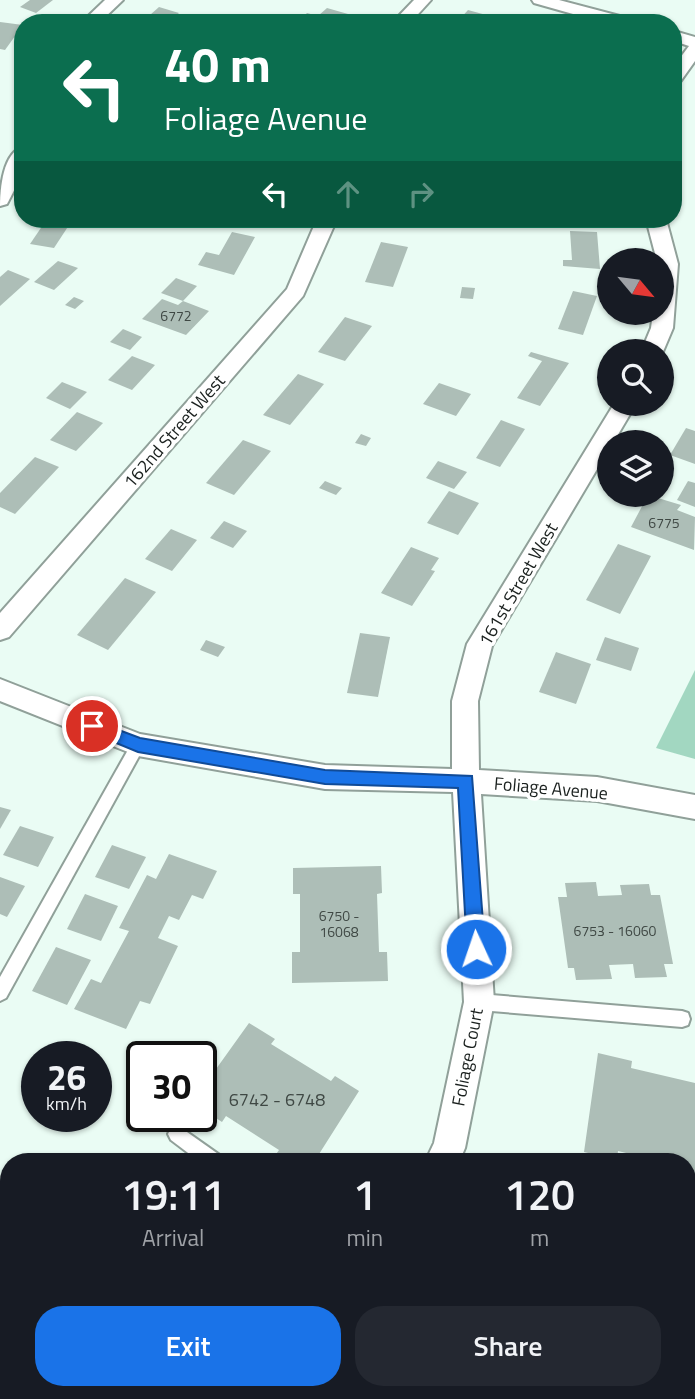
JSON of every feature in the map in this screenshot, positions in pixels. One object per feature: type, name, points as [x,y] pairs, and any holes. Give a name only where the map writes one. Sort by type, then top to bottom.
[{"type":"street","points":[[99,14],[115,0]]},
{"type":"street","points":[[409,14],[423,0]]},
{"type":"street","points":[[540,0],[592,14]]},
{"type":"street","points":[[682,67],[695,48]]},
{"type":"street","points":[[0,200],[14,171]]},
{"type":"street","name":"162nd Street West","points":[[0,630],[296,291],[323,228]]},
{"type":"street","points":[[657,339],[662,328],[667,264],[658,228]]},
{"type":"street","name":"161st Street West","points":[[466,781],[465,701],[480,644],[618,416]]},
{"type":"street","name":"Foliage Avenue","points":[[0,690],[138,745],[325,777],[466,781],[597,789],[695,807]]},
{"type":"street","name":"Foliage Court","points":[[447,1153],[479,1002],[466,781]]},
{"type":"lane","points":[[0,993],[138,745]]},
{"type":"lane","points":[[479,1002],[682,1019]]},
{"type":"lane","points":[[177,1134],[203,1153]]},
{"type":"green space","points":[[695,670],[695,759],[656,748]]},
{"type":"building","points":[[30,0],[53,0],[36,13],[20,7]]},
{"type":"building","points":[[159,7],[179,13],[178,14],[151,14]]},
{"type":"building","points":[[327,8],[348,14],[320,14]]},
{"type":"building","points":[[468,10],[483,14],[464,14]]},
{"type":"building","points":[[0,22],[14,24],[14,38],[5,50],[0,49]]},
{"type":"building","points":[[41,228],[67,228],[54,248],[30,244]]},
{"type":"building","points":[[570,231],[597,232],[597,269],[563,266],[563,260],[572,260]]},
{"type":"building","points":[[232,232],[255,237],[234,275],[198,265],[206,252],[219,255]]},
{"type":"building","points":[[381,242],[408,247],[393,287],[365,282]]},
{"type":"building","points":[[58,261],[78,268],[54,290],[34,282]]},
{"type":"building","points":[[8,270],[30,279],[0,306],[0,277]]},
{"type":"building","points":[[176,278],[197,286],[183,301],[161,293]]},
{"type":"building","points":[[462,287],[475,288],[473,299],[460,298]]},
{"type":"building","points":[[573,291],[597,296],[583,335],[558,329]]},
{"type":"building","points":[[74,297],[84,301],[75,309],[65,305]]},
{"type":"building","points":[[162,299],[178,305],[183,301],[209,311],[186,335],[142,319]]},
{"type":"building","points":[[345,317],[372,326],[345,361],[318,352]]},
{"type":"building","points":[[123,329],[142,337],[130,350],[110,342]]},
{"type":"building","points":[[531,352],[569,363],[540,406],[517,398],[542,361],[528,356]]},
{"type":"building","points":[[132,356],[155,365],[132,390],[108,380]]},
{"type":"building","points":[[298,374],[324,384],[290,425],[263,415]]},
{"type":"building","points":[[62,382],[87,392],[70,409],[46,398]]},
{"type":"building","points":[[439,383],[471,394],[456,416],[423,404]]},
{"type":"building","points":[[77,412],[103,423],[76,451],[50,440]]},
{"type":"building","points":[[501,420],[525,429],[500,467],[476,458]]},
{"type":"building","points":[[686,428],[695,431],[695,464],[674,456],[674,448]]},
{"type":"building","points":[[361,434],[371,438],[366,446],[355,443]]},
{"type":"building","points":[[243,440],[271,451],[234,495],[206,483]]},
{"type":"building","points":[[35,457],[59,467],[15,514],[0,507],[0,493]]},
{"type":"building","points":[[438,461],[467,472],[454,489],[426,478]]},
{"type":"building","points":[[325,481],[342,488],[336,495],[319,488]]},
{"type":"building","points":[[688,481],[695,483],[695,507],[677,500]]},
{"type":"building","points":[[449,491],[479,503],[458,535],[427,523]]},
{"type":"building","points":[[674,503],[681,505],[677,510],[695,517],[694,550],[631,527],[642,507],[674,507]]},
{"type":"building","points":[[224,521],[247,531],[233,548],[210,538]]},
{"type":"building","points":[[171,529],[197,540],[172,571],[145,559]]},
{"type":"building","points":[[618,544],[651,556],[620,614],[586,600]]},
{"type":"building","points":[[411,547],[439,558],[431,570],[435,571],[412,606],[381,593]]},
{"type":"building","points":[[125,578],[156,592],[108,650],[77,635]]},
{"type":"building","points":[[360,633],[390,637],[378,697],[347,693]]},
{"type":"building","points":[[605,637],[639,648],[631,671],[596,660]]},
{"type":"building","points":[[206,640],[225,647],[218,657],[200,650]]},
{"type":"building","points":[[556,652],[591,664],[576,704],[539,692]]},
{"type":"building","points":[[0,807],[11,810],[0,829]]},
{"type":"building","points":[[20,826],[54,837],[38,867],[3,855]]},
{"type":"building","points":[[112,845],[146,857],[129,889],[95,877]]},
{"type":"building","points":[[169,854],[217,871],[203,899],[192,895],[179,920],[169,916],[158,938],[178,946],[150,1004],[140,1001],[126,1029],[74,1009],[91,979],[101,983],[129,931],[119,928],[147,875],[156,879]]},
{"type":"building","points":[[381,866],[382,893],[377,894],[379,952],[387,952],[388,981],[292,983],[292,952],[300,952],[300,894],[293,894],[293,868]]},
{"type":"building","points":[[0,877],[25,886],[7,917],[0,914]]},
{"type":"building","points":[[596,882],[598,896],[622,895],[620,885],[649,884],[651,895],[660,895],[673,964],[664,964],[667,977],[635,978],[633,964],[609,965],[612,979],[576,980],[574,968],[568,968],[558,897],[567,897],[565,883]]},
{"type":"building","points":[[85,894],[118,906],[101,941],[67,929]]},
{"type":"building","points":[[56,947],[91,960],[67,1005],[32,991]]},
{"type":"building","points":[[249,1023],[275,1039],[271,1044],[331,1081],[335,1076],[359,1091],[320,1153],[277,1153],[279,1150],[226,1116],[222,1122],[217,1119],[217,1068]]},
{"type":"building","points":[[598,1053],[632,1061],[631,1068],[695,1083],[695,1153],[584,1152]]},
{"type":"route","points":[[92,726],[138,745],[325,777],[466,781],[476,949]]}]
